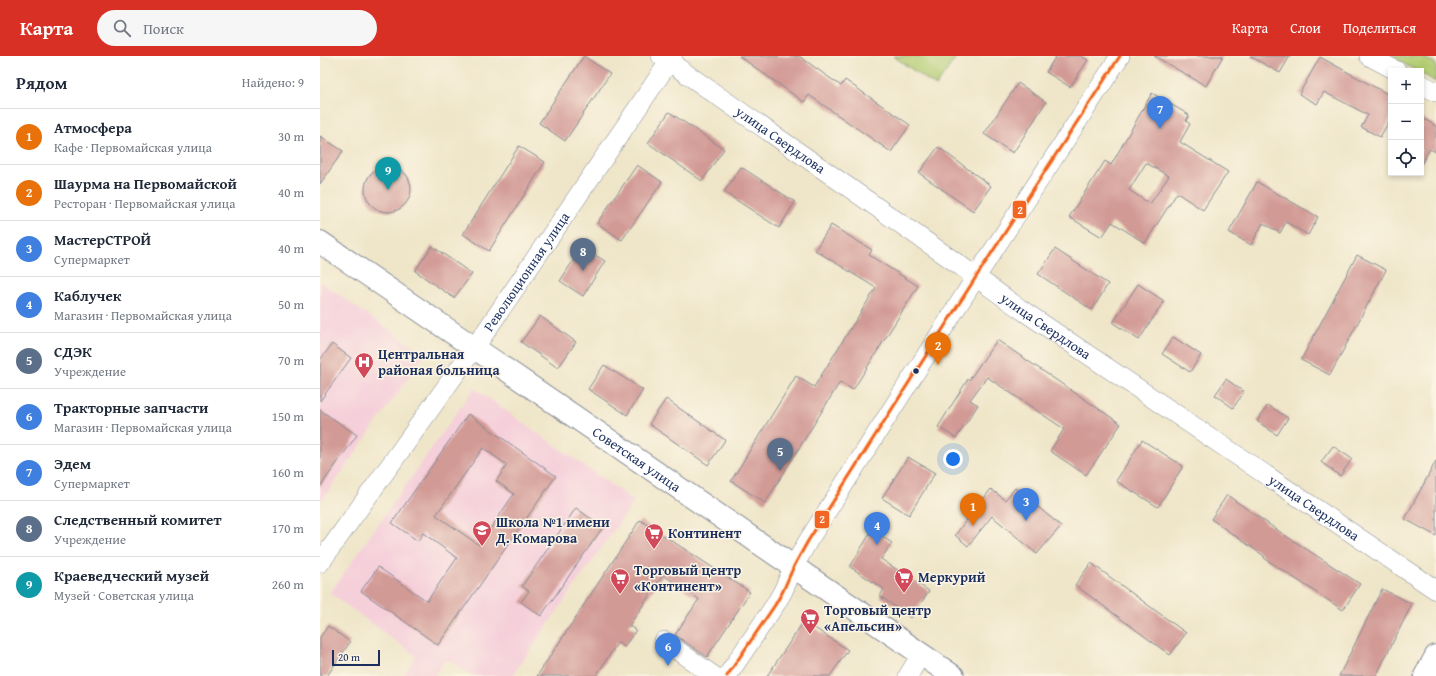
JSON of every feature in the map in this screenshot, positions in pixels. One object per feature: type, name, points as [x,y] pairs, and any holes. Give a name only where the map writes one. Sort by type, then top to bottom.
[{"type":"street","points":[[727,676],[775,605],[808,541],[976,277],[1120,56]]},
{"type":"street","points":[[1370,56],[1392,68]]},
{"type":"street","name":"улица Свердлова","points":[[668,58],[1019,308],[1436,590]]},
{"type":"street","name":"Революционная улица","points":[[320,563],[474,349],[668,58]]},
{"type":"street","points":[[1424,86],[1436,92]]},
{"type":"street","name":"Советская улица","points":[[320,242],[953,676]]},
{"type":"street","points":[[664,641],[714,676]]},
{"type":"street","points":[[908,676],[922,654]]},
{"type":"street","points":[[1425,676],[1436,656]]},
{"type":"shaded area","name":"Центральная районая больница","points":[[320,282],[425,354],[320,503]]},
{"type":"shaded area","name":"Школа №1 имени Д. Комарова","points":[[474,388],[634,501],[512,676],[474,676],[446,659],[434,676],[403,676],[416,656],[330,593]]},
{"type":"green space","points":[[893,56],[957,56],[936,86]]},
{"type":"green space","points":[[1390,56],[1421,56],[1436,64],[1436,82],[1424,75],[1424,68],[1412,68]]},
{"type":"building","points":[[584,56],[610,74],[565,141],[539,123]]},
{"type":"building","points":[[739,56],[799,56],[841,86],[845,80],[910,125],[891,152],[809,95],[804,102]]},
{"type":"building","points":[[1056,56],[1081,56],[1088,60],[1070,87],[1046,72]]},
{"type":"building","points":[[1154,56],[1223,56],[1206,86]]},
{"type":"building","points":[[1250,56],[1290,56],[1280,73]]},
{"type":"building","points":[[1320,57],[1388,94],[1388,123],[1380,137],[1361,127],[1368,115],[1324,92],[1317,104],[1299,94]]},
{"type":"building","points":[[1018,83],[1046,102],[1013,153],[984,134]]},
{"type":"building","points":[[1152,93],[1189,115],[1186,121],[1190,124],[1180,142],[1228,172],[1203,210],[1177,193],[1145,243],[1112,222],[1102,237],[1069,217],[1105,161],[1111,165]],"holes":[[[1146,163],[1169,176],[1150,204],[1129,190]]]},
{"type":"building","points":[[669,112],[724,149],[702,181],[648,143]]},
{"type":"building","points":[[1424,119],[1436,126],[1436,152],[1430,149],[1424,159]]},
{"type":"building","points":[[320,136],[343,151],[320,184]]},
{"type":"building","points":[[519,146],[545,162],[489,251],[463,234]]},
{"type":"building","points":[[938,147],[991,186],[973,211],[919,173]]},
{"type":"building","points":[[637,165],[662,182],[622,240],[597,223]]},
{"type":"building","points":[[393,166],[405,172],[410,180],[410,198],[405,206],[397,211],[383,212],[371,206],[366,198],[365,184],[371,172],[379,167]]},
{"type":"building","points":[[741,167],[795,202],[779,228],[724,192]]},
{"type":"building","points":[[1257,182],[1318,217],[1308,235],[1286,222],[1280,233],[1263,223],[1251,245],[1229,232]]},
{"type":"building","points":[[831,225],[872,250],[869,255],[918,286],[853,390],[840,382],[765,503],[731,481],[796,376],[814,387],[876,288],[815,250]]},
{"type":"building","points":[[432,246],[472,274],[454,298],[415,271]]},
{"type":"building","points":[[582,247],[605,261],[583,296],[560,281]]},
{"type":"building","points":[[1055,249],[1108,284],[1092,310],[1038,274]]},
{"type":"building","points":[[1357,255],[1386,270],[1330,375],[1301,360]]},
{"type":"building","points":[[1138,284],[1164,301],[1139,340],[1113,323]]},
{"type":"building","points":[[540,316],[576,342],[558,368],[521,342]]},
{"type":"building","points":[[1173,337],[1201,355],[1190,372],[1162,354]]},
{"type":"building","points":[[997,340],[1121,424],[1086,475],[1050,451],[1064,429],[987,377],[970,400],[978,405],[956,438],[938,427],[968,379],[969,380]]},
{"type":"building","points":[[332,344],[351,358],[320,401],[320,360]]},
{"type":"building","points":[[604,365],[643,390],[627,415],[588,389]]},
{"type":"building","points":[[1226,379],[1244,392],[1233,408],[1215,395]]},
{"type":"building","points":[[666,399],[725,440],[708,465],[649,424]]},
{"type":"building","points":[[1268,405],[1288,418],[1277,435],[1257,421]]},
{"type":"building","points":[[320,410],[357,435],[320,487]]},
{"type":"building","points":[[468,414],[556,476],[438,645],[361,591],[378,567],[427,601],[457,558],[423,533],[418,541],[392,523]],"holes":[[[483,448],[507,465],[496,481],[514,494],[479,545],[436,515]]]},
{"type":"building","points":[[1142,440],[1183,466],[1158,507],[1116,481]]},
{"type":"building","points":[[1333,446],[1352,459],[1340,476],[1321,462]]},
{"type":"building","points":[[908,457],[935,473],[909,515],[882,498]]},
{"type":"building","points":[[1436,461],[1436,536],[1405,519]]},
{"type":"building","points":[[1015,488],[1061,526],[1037,554],[992,516],[968,546],[955,535],[991,489],[1005,500]]},
{"type":"building","points":[[1227,495],[1280,532],[1360,584],[1343,610],[1264,558],[1264,556],[1211,519]]},
{"type":"building","points":[[576,508],[603,527],[541,616],[521,602],[529,591],[522,586]]},
{"type":"building","name":"Торговый центр «Континент»","points":[[640,520],[750,592],[707,657],[675,635],[699,599],[663,575],[629,626],[636,630],[624,647],[618,642],[596,676],[537,676]]},
{"type":"building","points":[[872,530],[892,543],[881,559],[929,591],[911,618],[880,596],[884,589],[850,567]]},
{"type":"building","points":[[1091,563],[1186,633],[1170,655],[1075,585]]},
{"type":"building","points":[[1382,589],[1412,604],[1376,676],[1339,676]]},
{"type":"building","name":"Торговый центр «Апельсин»","points":[[804,621],[848,650],[830,676],[767,676]]},
{"type":"building","points":[[328,626],[350,642],[327,676],[320,676],[320,637]]},
{"type":"transit line","name":"2","points":[[727,676],[775,605],[808,541],[976,277],[1120,56]]},
{"type":"place","name":"Эдем","points":[[1160,129]]},
{"type":"place","name":"Краеведческий музей","points":[[388,190]]},
{"type":"place","name":"Следственный комитет","points":[[583,271]]},
{"type":"place","name":"Шаурма на Первомайской","points":[[938,365]]},
{"type":"place","name":"Центральная районая больница","points":[[364,379]]},
{"type":"place","name":"СДЭК","points":[[780,471]]},
{"type":"place","name":"МастерСТРОЙ","points":[[1026,521]]},
{"type":"place","name":"Атмосфера","points":[[973,526]]},
{"type":"place","name":"Каблучек","points":[[877,545]]},
{"type":"place","name":"Школа №1 имени Д. Комарова","points":[[482,547]]},
{"type":"place","name":"Континент","points":[[654,550]]},
{"type":"place","name":"Меркурий","points":[[904,594]]},
{"type":"place","name":"Торговый центр «Континент»","points":[[620,595]]},
{"type":"place","name":"Торговый центр «Апельсин»","points":[[810,635]]},
{"type":"place","name":"Тракторные запчасти","points":[[668,666]]}]
